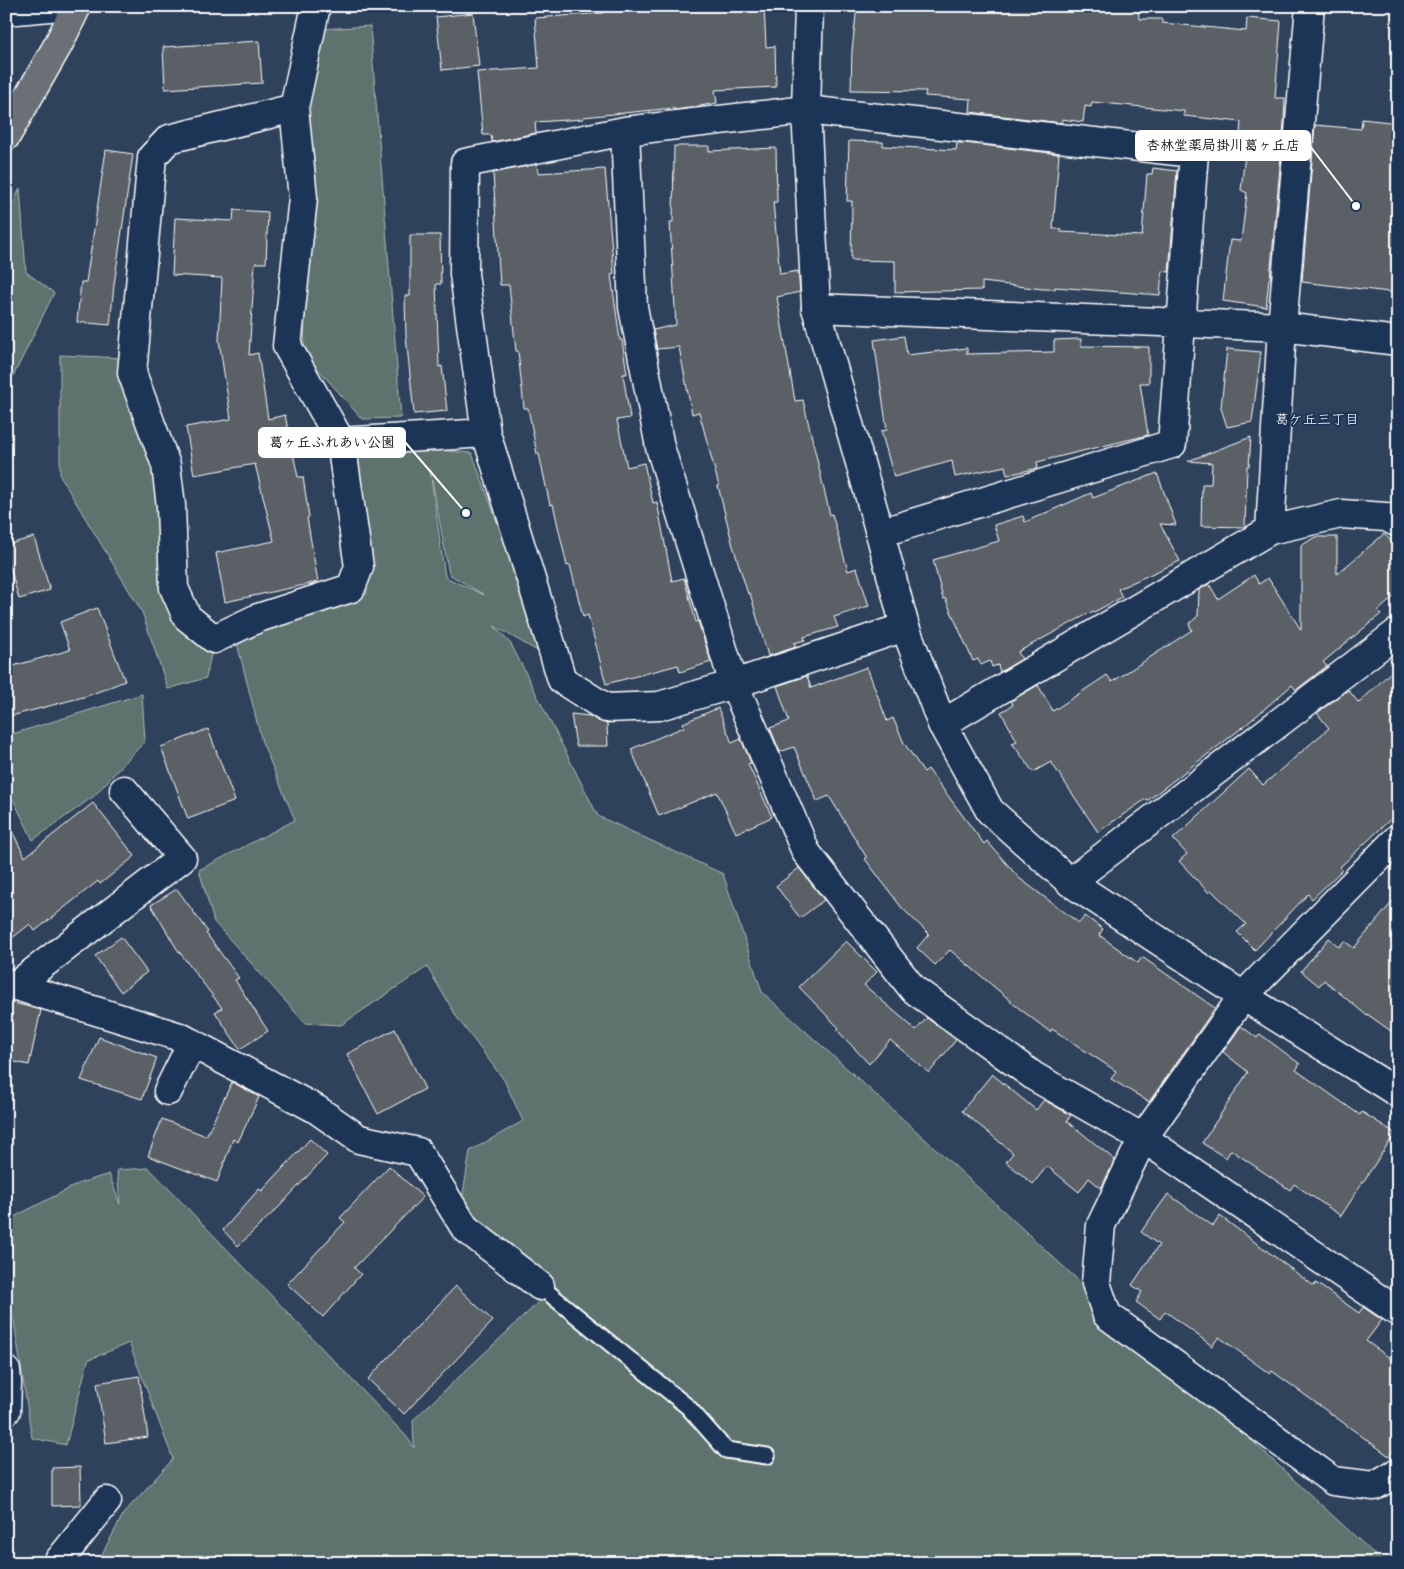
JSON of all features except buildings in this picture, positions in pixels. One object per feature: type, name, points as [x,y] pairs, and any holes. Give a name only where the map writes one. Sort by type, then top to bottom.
[{"type":"highway","points":[[6,136],[58,45],[77,6]]},
{"type":"street","points":[[6,10],[60,6]]},
{"type":"street","points":[[294,108],[169,139],[152,157],[132,373],[166,465],[171,506],[174,588],[187,618],[214,639],[258,618],[351,588],[359,567],[341,442],[287,346],[303,198],[294,108],[316,6]]},
{"type":"street","points":[[809,6],[806,110],[816,308],[905,627],[942,724],[990,811],[1070,882],[1243,996],[1398,1093]]},
{"type":"street","points":[[1270,530],[1282,327],[1310,6]]},
{"type":"street","points":[[880,533],[1172,444],[1194,153],[806,110],[625,131],[465,163],[464,274],[486,433],[562,680],[606,708],[659,706],[734,684],[905,627]]},
{"type":"street","points":[[625,131],[633,307],[660,447],[734,684],[806,852],[913,989],[1035,1077],[1143,1138],[1398,1312]]},
{"type":"street","points":[[816,308],[1282,327],[1398,341]]},
{"type":"street","points":[[341,442],[486,433]]},
{"type":"street","points":[[942,724],[1270,530],[1341,514],[1386,516],[1398,523]]},
{"type":"street","points":[[1070,882],[1398,632]]},
{"type":"street","points":[[11,985],[182,858],[124,790]]},
{"type":"street","points":[[1398,838],[1243,996],[1143,1138],[1101,1225],[1096,1282],[1107,1315],[1333,1481],[1374,1486],[1398,1472]]},
{"type":"street","points":[[11,985],[180,1036],[316,1109],[359,1139],[418,1152],[465,1228],[540,1286]]},
{"type":"street","points":[[168,1092],[192,1043]]},
{"type":"street","points":[[6,1371],[6,1411]]},
{"type":"street","points":[[57,1563],[107,1501]]},
{"type":"lane","points":[[540,1286],[688,1407],[726,1450],[767,1456]]},
{"type":"green space","points":[[370,26],[401,418],[362,419],[304,353],[306,116],[321,29]]},
{"type":"green space","points":[[20,188],[26,272],[54,293],[6,391],[6,220]]},
{"type":"green space","points":[[60,355],[123,358],[166,465],[174,583],[214,639],[206,678],[168,689],[142,612],[60,476]]},
{"type":"green space","points":[[427,449],[472,453],[546,656],[494,626],[511,644],[598,816],[723,874],[762,992],[945,1157],[1384,1563],[94,1563],[101,1556],[124,1513],[173,1459],[129,1343],[88,1360],[66,1445],[32,1438],[11,1302],[6,1284],[6,1221],[80,1183],[109,1174],[120,1204],[117,1170],[149,1168],[407,1437],[414,1448],[413,1420],[541,1300],[573,1318],[459,1218],[470,1151],[523,1121],[504,1080],[458,1019],[427,967],[341,1025],[305,1023],[214,922],[199,870],[295,820],[262,742],[236,639],[367,594],[358,450]],"holes":[[[430,469],[449,574],[484,595],[445,577]]]},
{"type":"green space","points":[[142,694],[145,741],[94,796],[33,840],[6,785],[6,736]]},
{"type":"place","name":"杏林堂薬局掛川葛ヶ丘店","points":[[1356,206]]},
{"type":"place","name":"葛ヶ丘ふれあい公園","points":[[466,513]]},
{"type":"district","name":"葛ケ丘三丁目","points":[[1317,419]]}]
